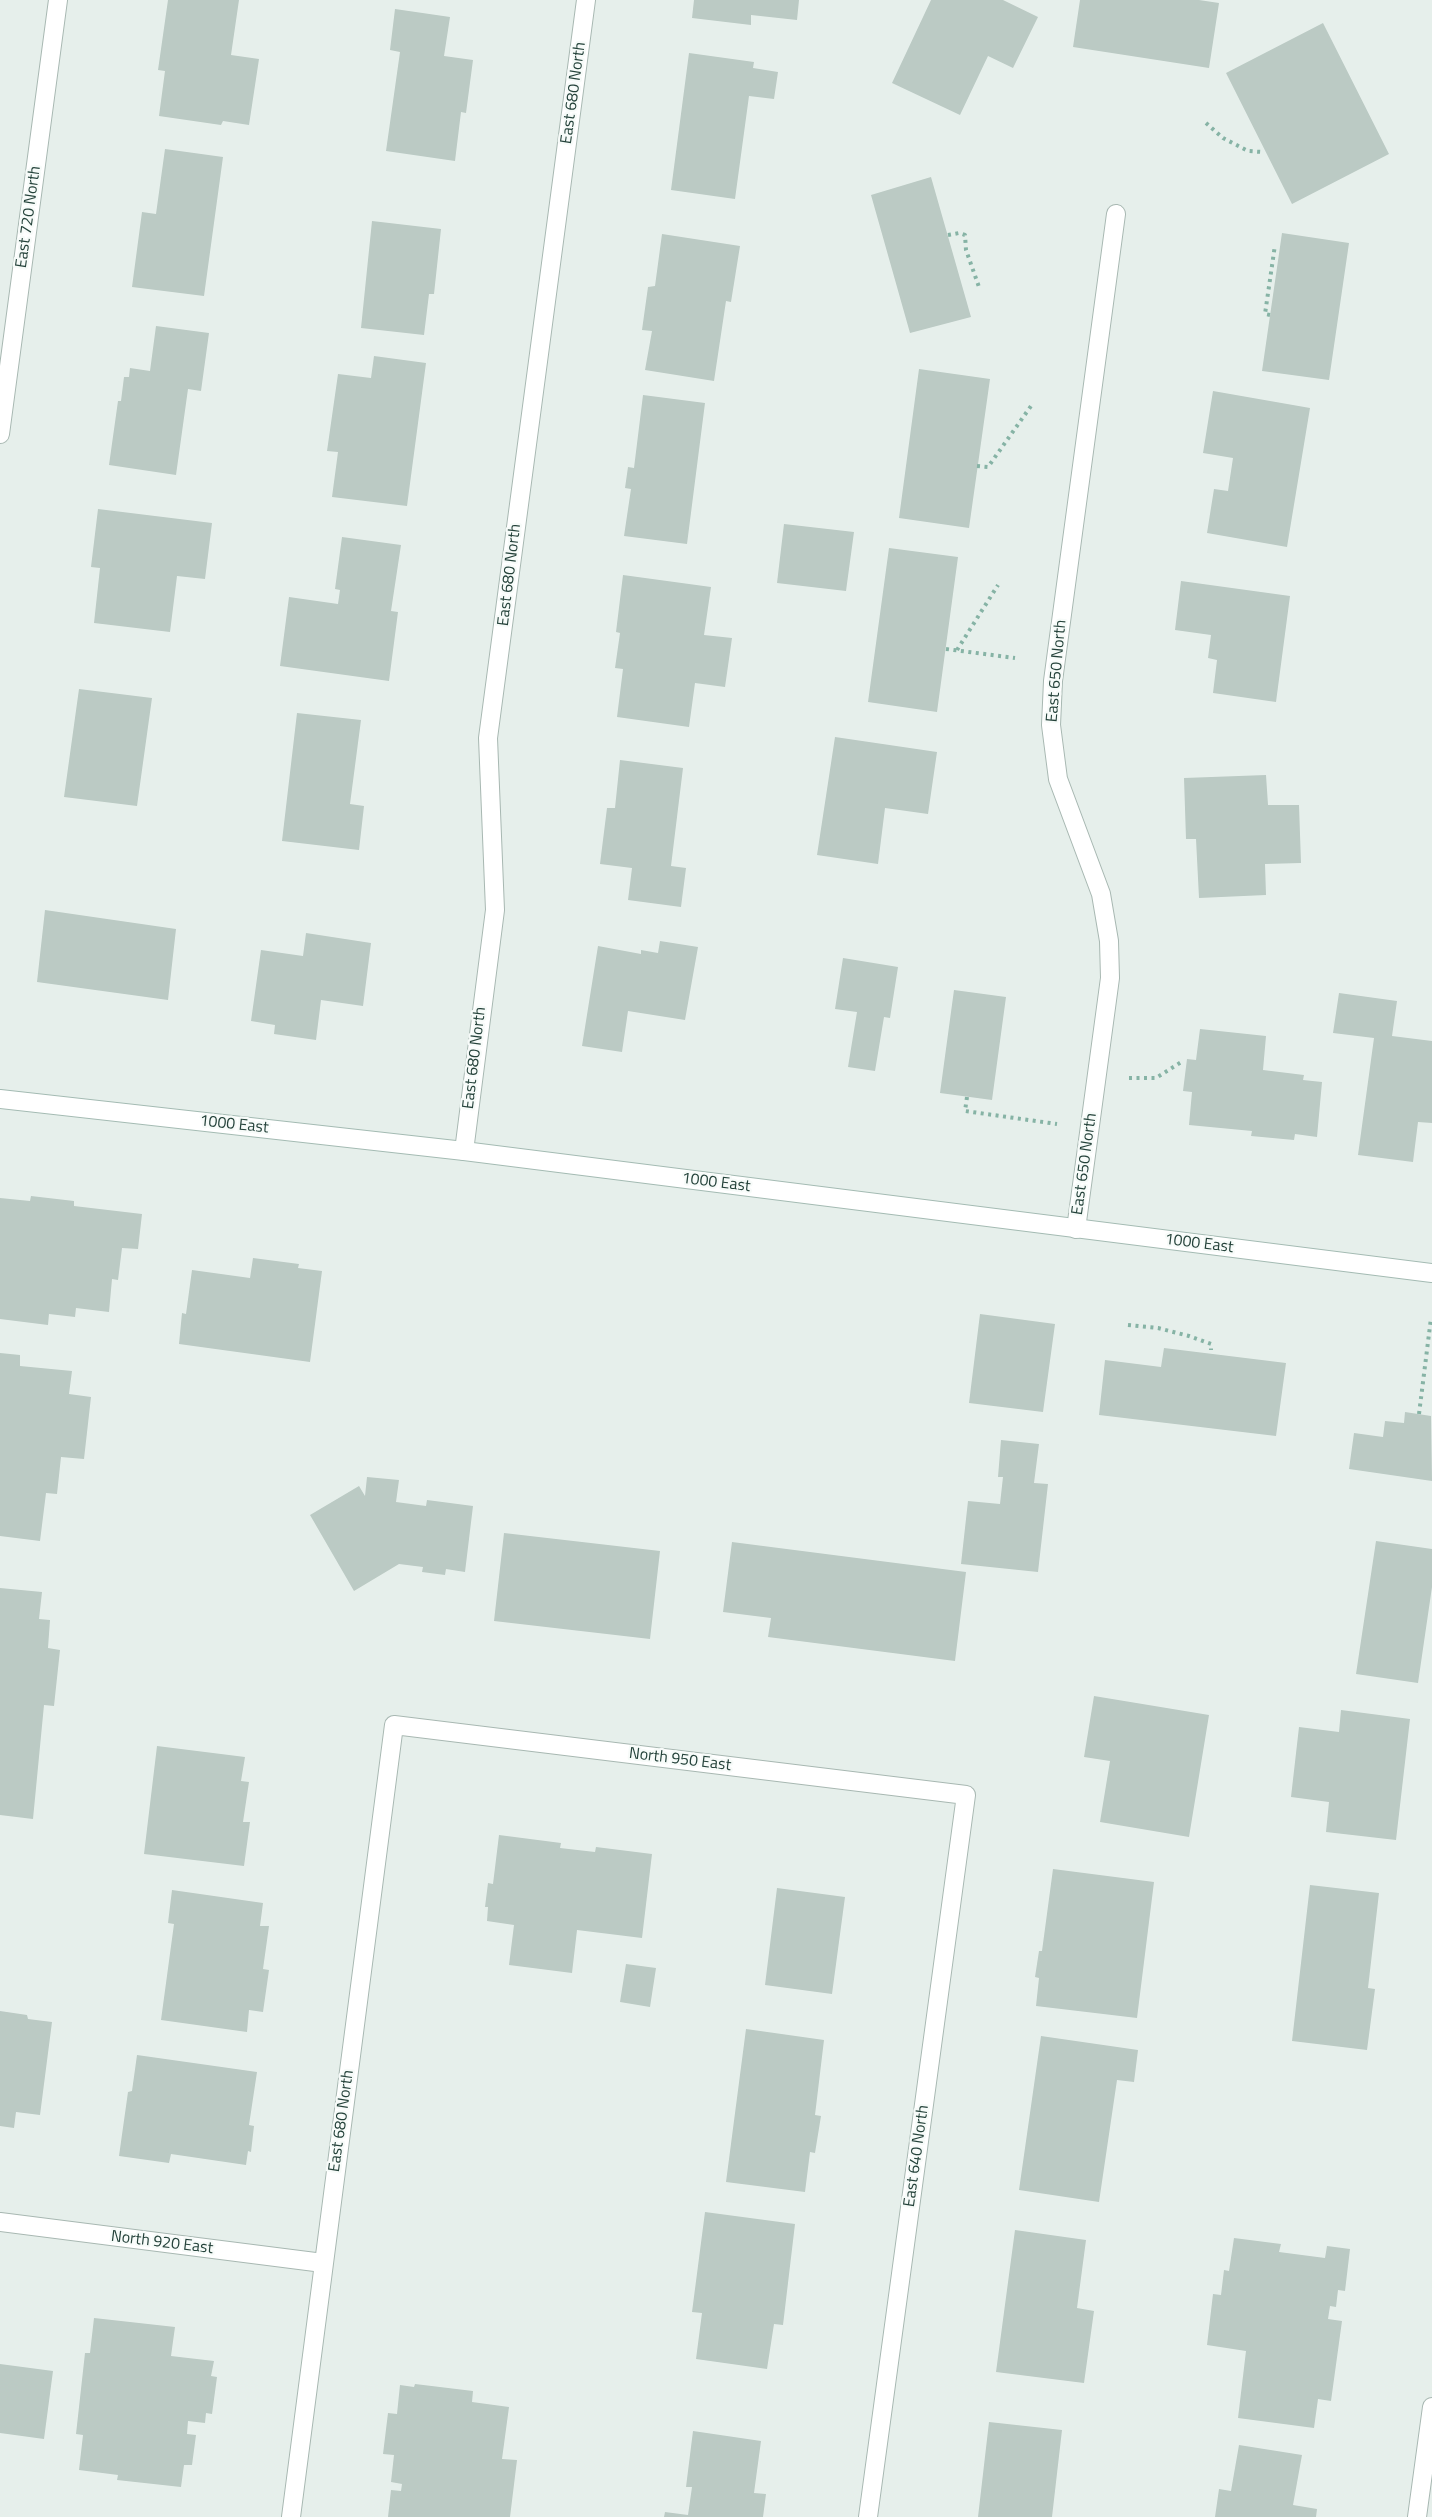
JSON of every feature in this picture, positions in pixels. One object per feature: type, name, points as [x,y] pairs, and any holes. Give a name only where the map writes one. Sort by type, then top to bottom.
[{"type":"street","name":"East 720 North","points":[[0,434],[58,0]]},
{"type":"street","name":"East 680 North","points":[[464,1151],[495,909],[488,738],[586,0]]},
{"type":"street","name":"East 650 North","points":[[1076,1229],[1110,978],[1108,940],[1101,894],[1058,779],[1051,724],[1054,670],[1116,214]]},
{"type":"street","name":"1000 East","points":[[0,1098],[464,1151],[1432,1273]]},
{"type":"street","name":"East 680 North","points":[[291,2517],[394,1725]]},
{"type":"street","name":"North 950 East","points":[[394,1725],[966,1795]]},
{"type":"street","name":"East 640 North","points":[[868,2517],[966,1795]]},
{"type":"street","name":"North 920 East","points":[[0,2222],[323,2263]]},
{"type":"street","points":[[1417,2517],[1432,2407]]},
{"type":"path","points":[[1206,123],[1223,138],[1248,151],[1262,152]]},
{"type":"path","points":[[948,235],[958,233],[965,235],[966,250],[979,287]]},
{"type":"path","points":[[1270,315],[1265,314],[1275,245]]},
{"type":"path","points":[[977,466],[988,466],[1031,406]]},
{"type":"path","points":[[957,650],[998,585]]},
{"type":"path","points":[[946,649],[1016,658]]},
{"type":"path","points":[[1097,1075],[1145,1080],[1156,1078],[1183,1061]]},
{"type":"path","points":[[967,1097],[965,1111],[1090,1129]]},
{"type":"path","points":[[1419,1414],[1431,1318]]},
{"type":"path","points":[[1128,1324],[1158,1328],[1189,1336],[1211,1344],[1210,1350]]},
{"type":"building","points":[[168,0],[239,0],[231,55],[259,59],[249,125],[223,121],[221,125],[159,116],[165,71],[158,70]]},
{"type":"building","points":[[694,0],[799,0],[797,20],[751,15],[751,25],[692,18]]},
{"type":"building","points":[[931,0],[1003,0],[1038,17],[1013,68],[988,56],[960,115],[892,83]]},
{"type":"building","points":[[1080,0],[1199,0],[1219,3],[1209,68],[1073,47]]},
{"type":"building","points":[[395,9],[450,17],[444,56],[473,60],[466,113],[461,112],[455,161],[386,151],[400,52],[390,50]]},
{"type":"building","points":[[1323,23],[1389,154],[1292,204],[1226,73]]},
{"type":"building","points":[[689,53],[754,62],[753,68],[778,72],[774,99],[749,96],[735,199],[671,190]]},
{"type":"building","points":[[165,149],[223,157],[204,296],[132,287],[142,212],[156,214]]},
{"type":"building","points":[[931,177],[971,317],[910,333],[871,195]]},
{"type":"building","points":[[372,221],[441,229],[434,294],[429,294],[424,335],[361,328]]},
{"type":"building","points":[[1282,233],[1349,243],[1329,380],[1262,371]]},
{"type":"building","points":[[662,234],[740,246],[731,302],[726,301],[714,381],[645,370],[652,331],[642,330],[648,287],[655,286]]},
{"type":"building","points":[[156,326],[209,333],[201,391],[188,389],[176,475],[109,465],[118,401],[121,401],[124,377],[129,377],[130,368],[150,371]]},
{"type":"building","points":[[374,356],[426,363],[407,506],[332,497],[338,452],[327,451],[338,374],[371,378]]},
{"type":"building","points":[[919,369],[990,379],[969,528],[899,518]]},
{"type":"building","points":[[1213,391],[1310,408],[1287,547],[1207,533],[1214,489],[1228,491],[1233,458],[1203,453]]},
{"type":"building","points":[[643,395],[705,403],[687,544],[624,536],[631,489],[625,488],[628,467],[634,468]]},
{"type":"building","points":[[98,509],[212,523],[205,579],[177,576],[170,632],[94,623],[100,568],[91,567]]},
{"type":"building","points":[[784,524],[854,532],[846,591],[777,583]]},
{"type":"building","points":[[342,537],[401,545],[391,611],[398,612],[389,681],[280,666],[289,597],[338,604],[340,590],[335,589]]},
{"type":"building","points":[[889,548],[958,557],[937,712],[868,702]]},
{"type":"building","points":[[623,575],[711,587],[704,635],[732,638],[725,687],[695,683],[689,727],[617,717],[623,669],[615,668],[620,633],[616,632]]},
{"type":"building","points":[[1181,581],[1290,596],[1276,702],[1213,693],[1217,660],[1208,658],[1211,635],[1175,630]]},
{"type":"building","points":[[79,689],[152,698],[137,806],[64,797]]},
{"type":"building","points":[[297,713],[361,720],[350,804],[364,806],[359,850],[282,841]]},
{"type":"building","points":[[835,737],[937,752],[928,814],[885,808],[878,864],[817,855]]},
{"type":"building","points":[[620,760],[683,768],[671,866],[686,868],[681,907],[628,900],[632,868],[600,864],[607,808],[615,808]]},
{"type":"building","points":[[1266,775],[1268,805],[1299,805],[1301,863],[1265,864],[1266,895],[1199,898],[1196,839],[1186,839],[1184,778]]},
{"type":"building","points":[[45,910],[176,929],[168,1000],[37,982]]},
{"type":"building","points":[[306,933],[371,943],[363,1006],[321,1000],[316,1040],[274,1034],[275,1025],[251,1021],[261,950],[303,956]]},
{"type":"building","points":[[660,941],[698,947],[685,1020],[628,1011],[622,1052],[582,1046],[598,946],[641,954],[641,950],[658,953]]},
{"type":"building","points":[[843,958],[898,967],[890,1018],[884,1017],[875,1071],[848,1067],[857,1012],[835,1009]]},
{"type":"building","points":[[954,990],[1006,997],[992,1100],[940,1093]]},
{"type":"building","points":[[1339,993],[1397,1001],[1392,1036],[1432,1041],[1432,1123],[1418,1122],[1413,1162],[1358,1155],[1374,1038],[1333,1033]]},
{"type":"building","points":[[1200,1029],[1266,1036],[1263,1070],[1304,1075],[1303,1080],[1322,1082],[1317,1137],[1295,1134],[1294,1140],[1251,1136],[1252,1131],[1189,1125],[1192,1092],[1183,1091],[1187,1059],[1196,1060]]},
{"type":"building","points":[[31,1196],[74,1201],[74,1206],[142,1214],[138,1249],[122,1248],[118,1280],[112,1279],[109,1312],[76,1308],[75,1317],[49,1314],[48,1325],[0,1319],[0,1198],[30,1201]]},
{"type":"building","points":[[253,1258],[299,1264],[298,1268],[322,1271],[310,1362],[179,1344],[182,1313],[186,1314],[192,1270],[250,1278]]},
{"type":"building","points":[[980,1314],[1055,1324],[1043,1412],[969,1403]]},
{"type":"building","points":[[1164,1348],[1286,1363],[1276,1436],[1099,1415],[1105,1360],[1161,1367]]},
{"type":"building","points":[[0,1353],[20,1355],[20,1366],[72,1371],[69,1394],[91,1397],[84,1459],[61,1457],[57,1494],[46,1493],[40,1541],[0,1536]]},
{"type":"building","points":[[1405,1412],[1431,1416],[1432,1481],[1349,1469],[1354,1433],[1383,1437],[1385,1421],[1404,1423]]},
{"type":"building","points":[[1001,1440],[1039,1444],[1034,1483],[1048,1484],[1038,1572],[961,1564],[968,1501],[1000,1504],[1003,1477],[998,1477]]},
{"type":"building","points":[[367,1477],[399,1480],[396,1502],[426,1506],[427,1500],[473,1506],[465,1572],[446,1569],[445,1575],[422,1572],[423,1567],[399,1564],[354,1591],[310,1515],[359,1486],[365,1496]]},
{"type":"building","points":[[504,1533],[660,1551],[650,1639],[494,1621]]},
{"type":"building","points":[[1376,1541],[1432,1549],[1432,1587],[1418,1683],[1356,1674]]},
{"type":"building","points":[[732,1542],[966,1572],[955,1661],[768,1637],[771,1618],[723,1612]]},
{"type":"building","points":[[0,1588],[42,1592],[39,1619],[50,1620],[48,1648],[60,1650],[54,1706],[44,1705],[33,1819],[0,1815]]},
{"type":"building","points":[[1094,1696],[1209,1715],[1189,1837],[1100,1822],[1110,1761],[1084,1757]]},
{"type":"building","points":[[1341,1710],[1410,1719],[1396,1840],[1326,1832],[1329,1802],[1291,1797],[1299,1727],[1339,1732]]},
{"type":"building","points":[[157,1746],[245,1757],[241,1781],[249,1782],[243,1822],[250,1822],[244,1866],[144,1854]]},
{"type":"building","points":[[499,1835],[561,1843],[560,1848],[595,1852],[596,1847],[652,1854],[642,1938],[577,1930],[572,1973],[509,1965],[514,1925],[487,1921],[488,1907],[485,1907],[488,1883],[493,1884]]},
{"type":"building","points":[[1053,1869],[1154,1882],[1137,2018],[1036,2006],[1039,1978],[1035,1977],[1039,1951],[1042,1951]]},
{"type":"building","points":[[1310,1885],[1379,1893],[1368,1988],[1375,1989],[1367,2050],[1292,2041]]},
{"type":"building","points":[[777,1888],[845,1897],[832,1994],[765,1985]]},
{"type":"building","points":[[172,1890],[263,1903],[260,1926],[269,1926],[263,1969],[269,1970],[263,2012],[249,2010],[247,2032],[161,2020],[174,1924],[168,1923]]},
{"type":"building","points":[[626,1964],[656,1968],[650,2007],[620,2002]]},
{"type":"building","points":[[0,2011],[27,2015],[28,2019],[52,2022],[40,2115],[16,2112],[14,2128],[0,2126]]},
{"type":"building","points":[[746,2029],[824,2040],[815,2115],[821,2116],[815,2153],[810,2152],[805,2192],[726,2182]]},
{"type":"building","points":[[1041,2036],[1138,2050],[1134,2082],[1117,2080],[1099,2202],[1019,2190]]},
{"type":"building","points":[[137,2055],[257,2072],[249,2125],[254,2126],[251,2152],[248,2151],[246,2165],[171,2154],[169,2163],[119,2156],[128,2092],[132,2091]]},
{"type":"building","points":[[705,2212],[795,2224],[783,2325],[774,2324],[767,2369],[696,2359],[702,2313],[692,2312]]},
{"type":"building","points":[[1015,2230],[1086,2240],[1077,2308],[1094,2311],[1084,2383],[996,2372]]},
{"type":"building","points":[[1234,2238],[1281,2244],[1279,2252],[1325,2258],[1327,2246],[1350,2249],[1345,2291],[1338,2290],[1336,2307],[1330,2306],[1328,2319],[1342,2321],[1331,2401],[1318,2399],[1314,2428],[1238,2418],[1246,2351],[1207,2345],[1213,2294],[1221,2295],[1224,2270],[1229,2271]]},
{"type":"building","points":[[94,2318],[175,2327],[171,2356],[214,2361],[211,2376],[217,2377],[212,2414],[206,2413],[205,2423],[188,2421],[187,2434],[196,2435],[192,2465],[184,2465],[181,2487],[117,2480],[118,2475],[79,2470],[83,2435],[76,2434],[85,2353],[90,2353]]},
{"type":"building","points":[[0,2364],[53,2371],[44,2439],[0,2433]]},
{"type":"building","points":[[415,2384],[473,2391],[472,2402],[509,2407],[502,2459],[517,2460],[510,2517],[388,2517],[391,2490],[401,2491],[402,2484],[391,2482],[394,2455],[383,2454],[388,2413],[397,2414],[400,2385],[414,2387]]},
{"type":"building","points":[[989,2422],[1062,2430],[1052,2517],[978,2517]]},
{"type":"building","points":[[693,2431],[761,2441],[754,2493],[766,2494],[763,2517],[664,2517],[665,2512],[688,2515],[692,2487],[686,2487]]},
{"type":"building","points":[[1239,2445],[1302,2455],[1293,2505],[1317,2509],[1316,2517],[1215,2517],[1219,2489],[1231,2491]]}]
